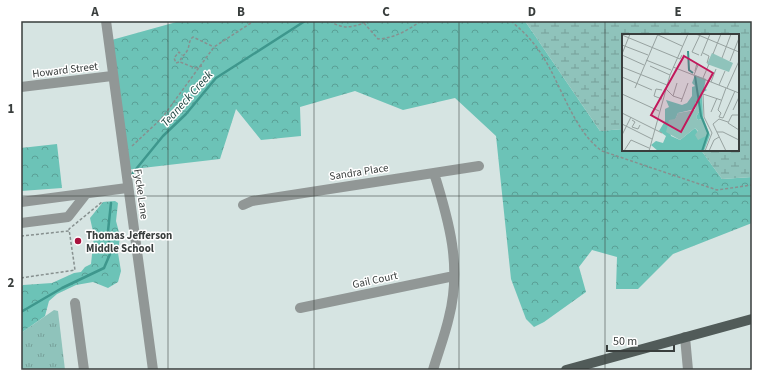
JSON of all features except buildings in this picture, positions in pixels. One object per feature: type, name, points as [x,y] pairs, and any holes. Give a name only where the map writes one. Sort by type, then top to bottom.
[{"type":"main road","points":[[566,370],[752,320]]},
{"type":"street","name":"Fycke Lane","points":[[106,21],[112,76],[153,370]]},
{"type":"street","name":"Howard Street","points":[[21,87],[112,76]]},
{"type":"street","name":"Sandra Place","points":[[243,205],[252,201],[479,166]]},
{"type":"street","points":[[433,370],[453,300],[454,276],[452,233],[434,173]]},
{"type":"street","points":[[21,202],[128,188]]},
{"type":"street","points":[[21,223],[68,217],[86,194]]},
{"type":"street","name":"Gail Court","points":[[300,308],[454,276]]},
{"type":"street","points":[[75,303],[84,370]]},
{"type":"street","points":[[685,338],[688,370]]},
{"type":"path","points":[[123,150],[131,147],[162,118],[214,48],[254,21]]},
{"type":"path","points":[[330,21],[340,28],[351,28],[363,22],[378,38],[388,38],[406,32],[421,21]]},
{"type":"path","points":[[511,21],[531,39],[545,60],[583,132],[593,144],[602,151],[717,190],[752,185]]},
{"type":"path","points":[[180,62],[182,55],[186,53],[190,39],[193,36],[214,48]]},
{"type":"path","points":[[182,55],[179,52],[174,58],[176,63],[180,62],[195,68],[202,66]]},
{"type":"path","points":[[21,236],[69,231],[103,201]]},
{"type":"path","points":[[21,278],[75,270],[69,231]]},
{"type":"green space","points":[[180,21],[525,21],[600,131],[622,129],[622,151],[702,151],[722,179],[752,177],[752,223],[673,254],[638,289],[616,289],[617,257],[592,250],[579,267],[586,292],[544,322],[534,327],[526,319],[511,279],[496,136],[455,98],[403,110],[355,91],[300,107],[301,136],[261,140],[236,109],[220,159],[125,170],[108,41]]},
{"type":"green space","points":[[525,21],[752,21],[752,177],[722,179],[702,151],[739,151],[739,34],[622,34],[622,129],[600,131]]},
{"type":"green space","points":[[57,144],[62,188],[21,191],[21,148]]},
{"type":"green space","points":[[115,201],[118,203],[116,221],[120,236],[118,253],[121,271],[118,282],[108,288],[93,282],[76,285],[57,294],[49,301],[45,316],[21,333],[21,288],[23,285],[52,283],[74,273],[81,272],[85,267],[91,264],[94,236],[90,218],[103,202]]},
{"type":"green space","points":[[54,310],[58,311],[65,370],[21,370],[21,333]]},
{"type":"waterway","name":"Teaneck Creek","points":[[132,174],[163,136],[186,114],[216,78],[305,21]]},
{"type":"waterway","name":"Teaneck Creek","points":[[21,312],[62,288],[104,268],[110,254],[108,231],[111,203]]},
{"type":"place","name":"Thomas Jefferson Middle School","points":[[78,241]]}]
